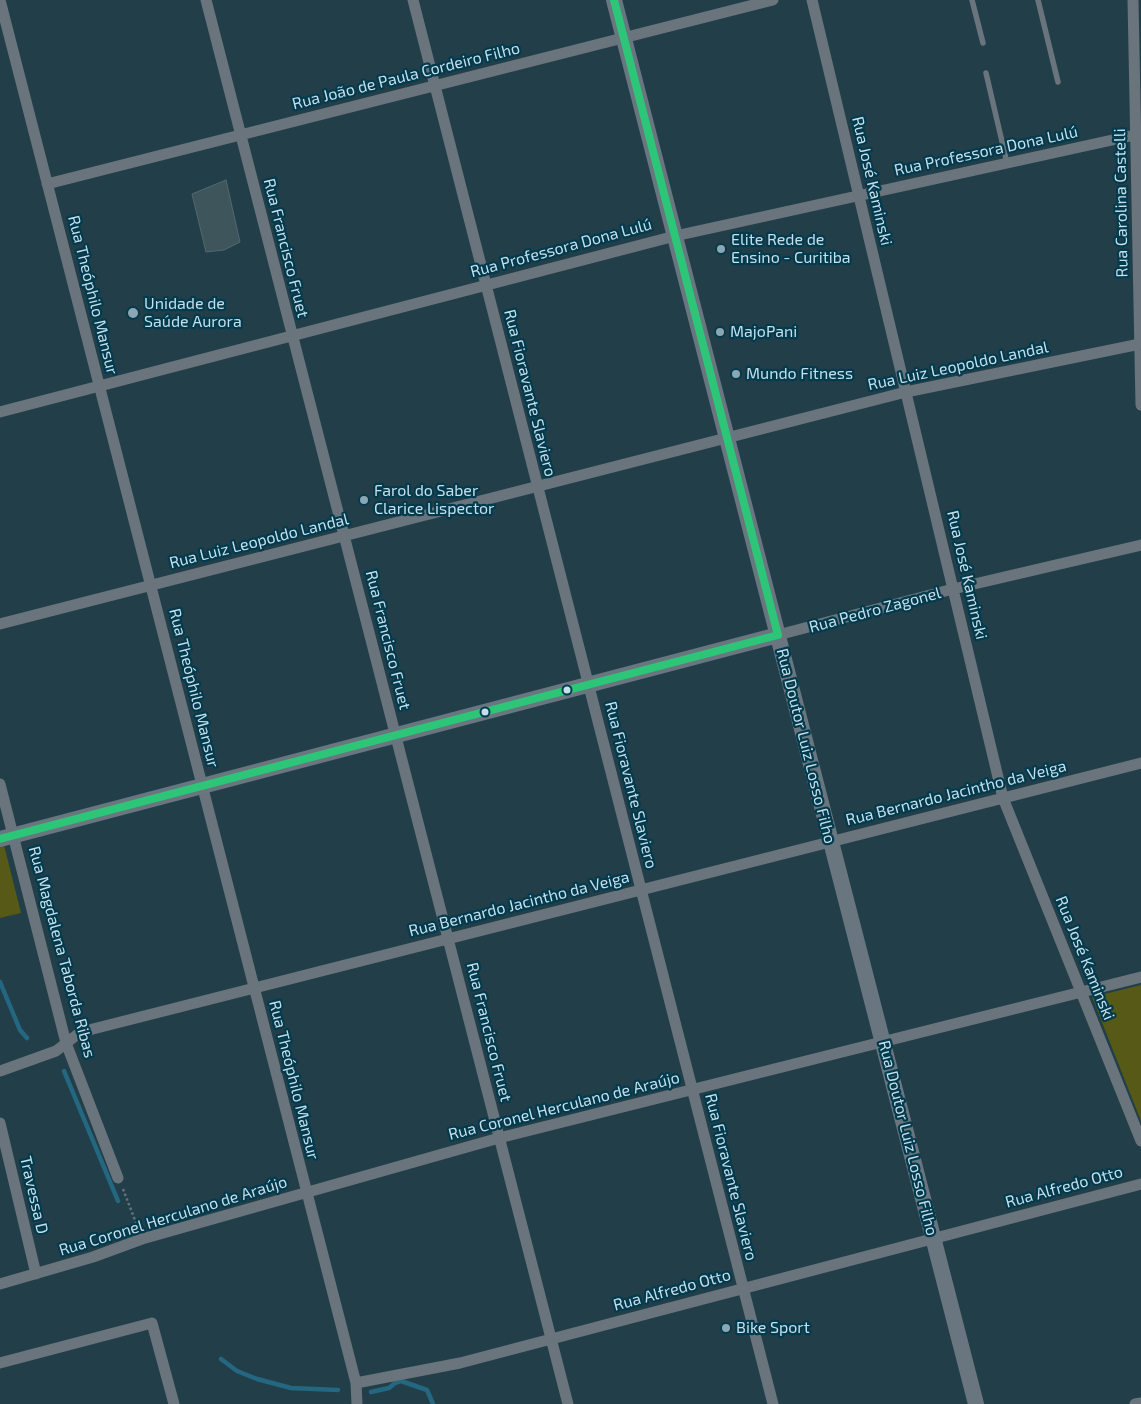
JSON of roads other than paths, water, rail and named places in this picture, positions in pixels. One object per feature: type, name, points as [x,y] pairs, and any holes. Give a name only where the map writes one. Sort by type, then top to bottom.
[{"type":"street","name":"Rua Theóphilo Mansur","points":[[0,0],[307,1192],[356,1385],[357,1402]]},
{"type":"street","name":"Rua Francisco Fruet","points":[[206,0],[568,1404]]},
{"type":"street","name":"Rua Fioravante Slaviero","points":[[413,0],[773,1404]]},
{"type":"street","name":"Rua Doutor Luiz Losso Filho","points":[[614,0],[976,1404]]},
{"type":"street","name":"Rua João de Paula Cordeiro Filho","points":[[48,184],[773,0]]},
{"type":"street","name":"Rua José Kaminski","points":[[812,0],[1003,798],[1141,1141]]},
{"type":"street","name":"Rua Carolina Castelli","points":[[1133,0],[1137,30],[1136,135],[1141,405]]},
{"type":"street","name":"Rua Professora Dona Lulú","points":[[0,412],[675,236],[1136,135]]},
{"type":"street","name":"Rua Luiz Leopoldo Landal","points":[[0,624],[906,392],[1140,344]]},
{"type":"street","name":"Rua Pedro Zagonel","points":[[7,837],[953,589],[1141,545]]},
{"type":"street","name":"Rua Bernardo Jacintho da Veiga","points":[[0,1071],[56,1051],[78,1034],[86,1031],[1141,763]]},
{"type":"street","name":"Rua Magdalena Taborda Ribas","points":[[0,784],[7,837],[66,1043],[118,1178]]},
{"type":"street","name":"Rua Coronel Herculano de Araújo","points":[[0,1284],[93,1257],[142,1239],[499,1138],[1141,977]]},
{"type":"street","name":"Travessa D","points":[[0,1123],[36,1274]]},
{"type":"street","name":"Rua Alfredo Otto","points":[[356,1385],[460,1363],[1141,1184]]},
{"type":"street","points":[[0,1362],[152,1323],[174,1404]]},
{"type":"street","points":[[1135,1404],[1141,1403]]},
{"type":"lane","points":[[972,0],[983,43]]},
{"type":"lane","points":[[1038,0],[1058,82]]},
{"type":"lane","points":[[986,73],[1006,163]]},
{"type":"waterway","points":[[0,982],[20,1030],[27,1038]]},
{"type":"waterway","points":[[64,1071],[118,1201]]},
{"type":"waterway","points":[[221,1359],[237,1371],[257,1379],[291,1388],[338,1390]]},
{"type":"waterway","points":[[371,1392],[389,1388],[401,1381],[427,1390],[433,1404]]},
{"type":"place","name":"Elite Rede de Ensino - Curitiba","points":[[721,249]]},
{"type":"place","name":"Unidade de Saúde Aurora","points":[[133,313]]},
{"type":"place","name":"MajoPani","points":[[720,332]]},
{"type":"place","name":"Mundo Fitness","points":[[736,374]]},
{"type":"place","name":"Farol do Saber Clarice Lispector","points":[[364,500]]},
{"type":"place","name":"Bike Sport","points":[[726,1328]]}]
